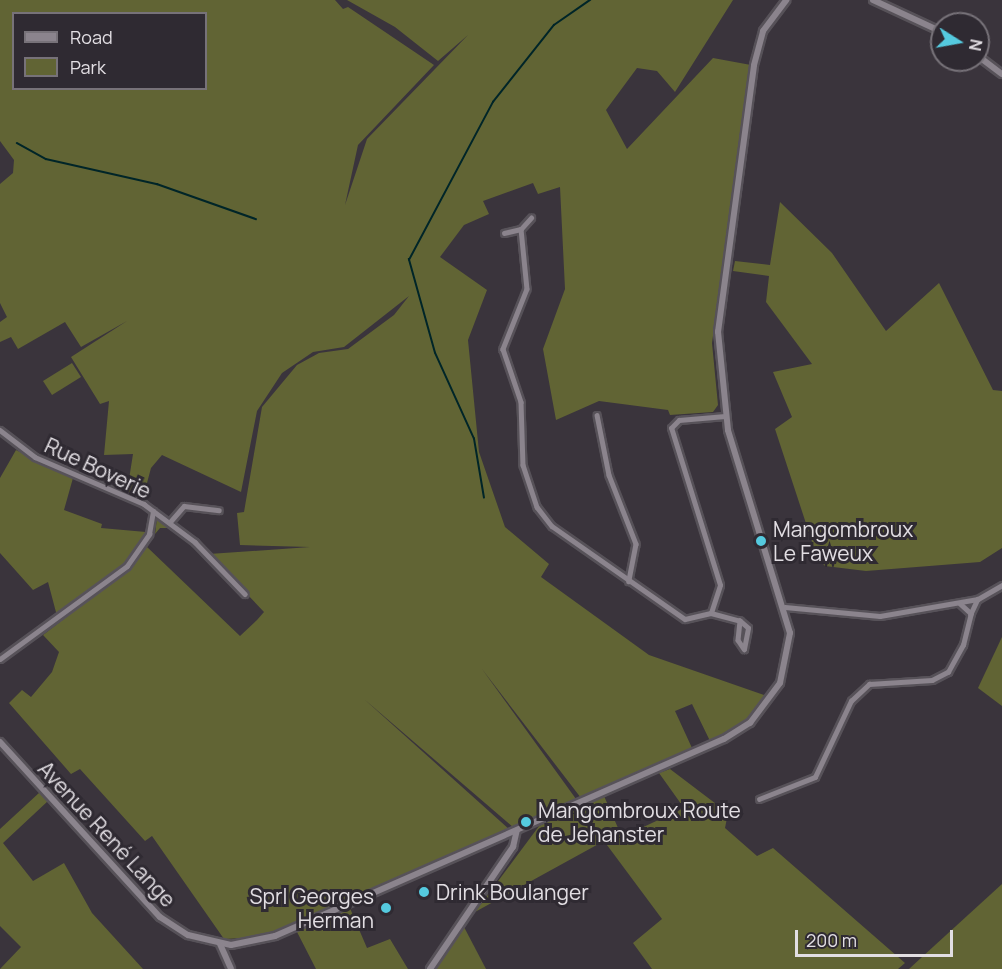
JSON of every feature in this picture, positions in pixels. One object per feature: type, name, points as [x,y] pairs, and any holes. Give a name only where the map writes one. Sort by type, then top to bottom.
[{"type":"main road","name":"Avenue René Lange","points":[[0,742],[160,917],[184,934],[220,944],[266,940],[532,824],[750,723],[772,698],[785,671],[790,633],[785,607],[725,416],[719,318],[754,65],[763,31],[786,0]]},
{"type":"main road","points":[[873,0],[930,26]]},
{"type":"main road","points":[[430,969],[513,846],[517,830]]},
{"type":"main road","points":[[220,944],[231,969]]},
{"type":"street","points":[[504,234],[521,229],[531,218]]},
{"type":"street","points":[[521,229],[527,290],[503,349],[524,414],[525,478],[546,522],[680,617],[711,613],[740,621],[748,628],[744,649],[738,640],[740,621]]},
{"type":"street","points":[[597,415],[609,475],[636,544],[629,581]]},
{"type":"street","points":[[711,613],[720,585],[670,436],[679,420],[725,416]]},
{"type":"street","name":"Rue Boverie","points":[[0,430],[21,450],[153,511],[149,534],[127,566],[0,659]]},
{"type":"street","points":[[170,522],[184,506],[219,510]]},
{"type":"street","points":[[153,511],[170,522],[245,594]]},
{"type":"street","points":[[785,607],[880,616],[978,600],[1002,585]]},
{"type":"street","points":[[759,799],[815,777],[851,701],[869,684],[932,680],[948,672],[963,645],[971,614],[978,600]]},
{"type":"street","points":[[960,604],[971,614]]},
{"type":"green space","points":[[0,0],[335,0],[343,9],[348,7],[434,65],[358,145],[345,205],[367,139],[468,35],[438,61],[395,27],[347,0],[733,0],[675,92],[657,71],[637,68],[606,110],[627,149],[713,58],[751,65],[712,343],[718,405],[713,412],[670,415],[668,410],[599,401],[556,420],[543,349],[565,289],[560,187],[538,194],[533,183],[483,201],[489,214],[464,225],[440,257],[487,290],[468,340],[479,452],[505,527],[549,564],[541,577],[649,655],[770,697],[755,715],[710,741],[692,704],[675,711],[692,748],[581,798],[482,669],[576,799],[514,828],[364,699],[510,830],[262,937],[224,939],[152,836],[145,841],[80,769],[71,774],[9,703],[22,690],[31,697],[52,672],[59,652],[43,635],[130,568],[146,546],[240,636],[257,620],[264,612],[209,554],[310,547],[240,545],[237,513],[244,512],[262,407],[297,365],[319,353],[348,349],[394,315],[409,296],[344,347],[313,352],[282,373],[257,411],[241,492],[162,455],[151,468],[143,498],[127,492],[133,454],[104,455],[109,401],[100,404],[71,357],[127,321],[81,347],[65,322],[18,349],[11,337],[0,342],[0,322],[7,317],[0,303],[0,184],[13,173],[14,160],[0,141]]},
{"type":"green space","points":[[780,202],[832,253],[886,331],[939,283],[993,390],[1002,391],[1002,548],[980,562],[866,571],[825,566],[817,557],[775,429],[792,417],[773,372],[812,364],[766,302],[769,276],[733,271],[735,261],[770,265]]},
{"type":"green space","points":[[72,363],[81,377],[52,395],[43,381]]},
{"type":"green space","points":[[16,450],[73,478],[64,510],[102,524],[101,528],[146,532],[130,559],[57,616],[48,582],[33,590],[0,553],[0,478]]},
{"type":"green space","points":[[157,518],[174,528],[160,528],[155,534]]},
{"type":"green space","points":[[1002,637],[1002,706],[978,688]]},
{"type":"green space","points":[[670,769],[728,813],[725,828],[757,856],[773,848],[905,963],[898,969],[652,969],[633,943],[662,919],[604,841],[475,912],[539,826],[604,796],[622,837],[684,808],[659,773]]},
{"type":"green space","points":[[40,792],[48,801],[3,843],[33,881],[64,863],[92,913],[143,969],[0,969],[21,947],[0,926],[0,829]]},
{"type":"green space","points":[[1002,884],[1002,969],[909,969],[922,957]]},
{"type":"green space","points":[[349,906],[367,948],[390,939],[408,969],[316,969],[296,930]]},
{"type":"green space","points":[[464,927],[486,969],[436,969],[438,964]]},
{"type":"waterway","points":[[484,498],[474,439],[435,353],[409,260],[493,102],[554,25],[590,0]]},
{"type":"waterway","points":[[17,143],[46,159],[157,184],[256,219]]},
{"type":"place","name":"Mangombroux Le Faweux","points":[[761,541]]},
{"type":"place","name":"Mangombroux Route de Jehanster","points":[[526,822]]},
{"type":"place","name":"Drink Boulanger","points":[[424,892]]},
{"type":"place","name":"Sprl Georges Herman","points":[[386,908]]}]
